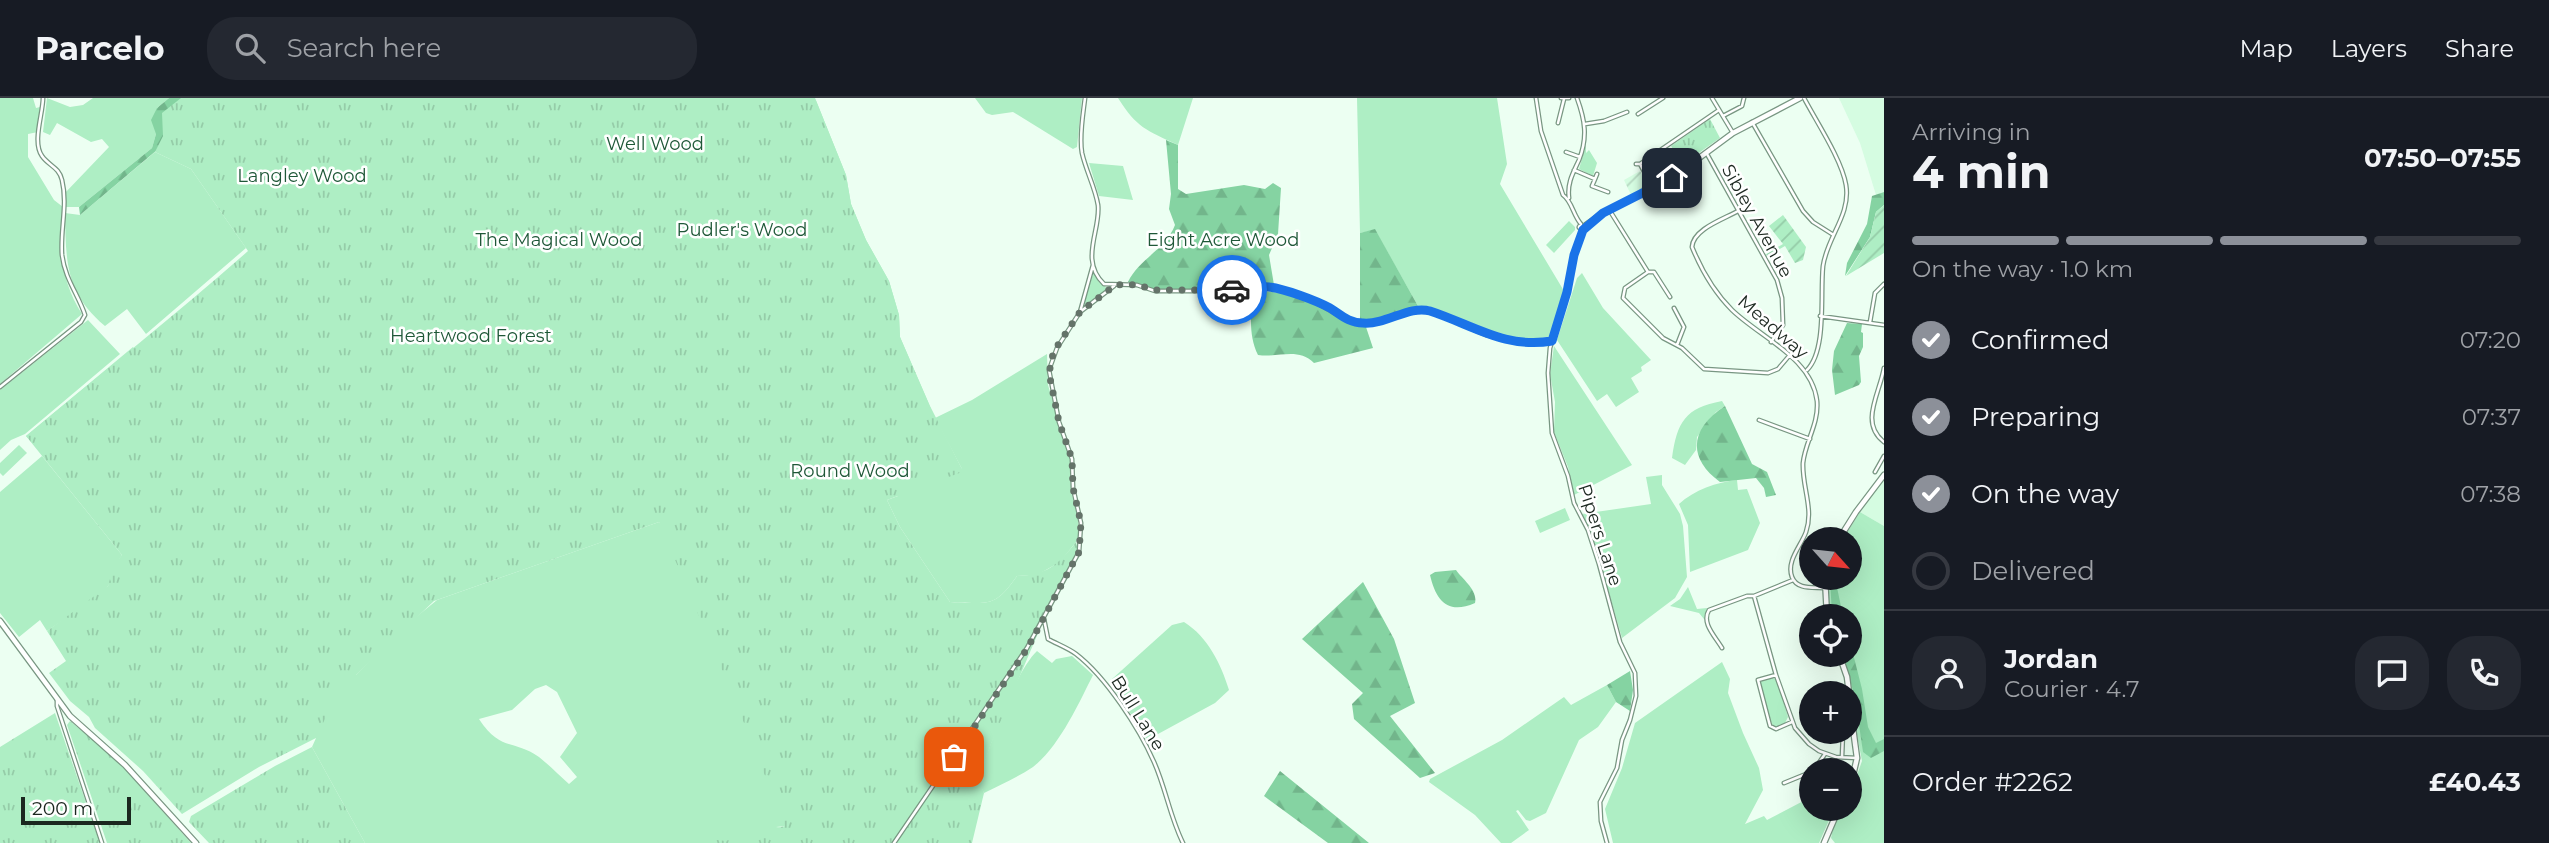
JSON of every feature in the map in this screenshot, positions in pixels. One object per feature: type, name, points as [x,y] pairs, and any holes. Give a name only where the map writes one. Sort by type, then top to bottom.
[{"type":"street","points":[[0,387],[81,322],[85,315],[64,270],[61,245],[64,209],[62,179],[58,169],[46,161],[40,152],[38,139],[43,98]]},
{"type":"street","points":[[1085,98],[1082,151],[1098,208],[1092,236],[1094,265],[1101,282],[1114,286]]},
{"type":"street","points":[[1536,98],[1541,131],[1563,195],[1569,198]]},
{"type":"street","points":[[1558,123],[1562,99],[1569,98]]},
{"type":"street","points":[[1577,98],[1585,124],[1585,137],[1569,182],[1569,198],[1574,214],[1584,226],[1672,178],[1705,151],[1733,133],[1790,100],[1802,98],[1845,177],[1847,192],[1846,205],[1824,263],[1816,359],[1806,371]]},
{"type":"street","points":[[1638,114],[1663,98]]},
{"type":"street","points":[[1712,98],[1733,133]]},
{"type":"street","points":[[1723,117],[1742,107],[1744,98]]},
{"type":"street","points":[[1653,188],[1638,164],[1719,110]]},
{"type":"street","points":[[1585,124],[1604,121],[1627,112]]},
{"type":"street","points":[[1752,122],[1803,211],[1813,222],[1834,235]]},
{"type":"street","name":"Sibley Avenue","points":[[1705,151],[1781,291],[1783,325],[1771,342]]},
{"type":"street","points":[[1566,152],[1580,157]]},
{"type":"street","points":[[1574,170],[1595,179]]},
{"type":"street","points":[[1597,174],[1592,186],[1608,192]]},
{"type":"street","points":[[1609,210],[1648,272]]},
{"type":"street","name":"Meadway","points":[[1738,211],[1696,235],[1692,247],[1723,299],[1806,371],[1813,385],[1817,406],[1816,421],[1803,468],[1809,509],[1808,524],[1791,566],[1793,580]]},
{"type":"street","name":"Pipers Lane","points":[[1584,226],[1552,341],[1548,373],[1552,433],[1568,476],[1574,503],[1592,542],[1620,642],[1635,673],[1636,696],[1622,740],[1617,768],[1600,802],[1601,821],[1607,843]]},
{"type":"street","points":[[894,843],[974,730],[1044,619],[1079,552],[1079,511],[1073,488],[1072,459],[1059,422],[1049,370],[1056,348],[1080,312],[1094,265]]},
{"type":"street","points":[[1670,296],[1654,272],[1648,272],[1625,288],[1623,298],[1662,338],[1677,345],[1707,370],[1768,373],[1778,369],[1789,356]]},
{"type":"street","points":[[1080,312],[1114,286],[1123,284],[1155,290],[1222,291],[1271,287],[1310,299],[1356,322],[1378,322],[1414,311],[1428,310],[1486,335],[1529,344],[1552,341]]},
{"type":"street","points":[[1870,322],[1875,293],[1884,284]]},
{"type":"street","points":[[1674,308],[1684,327],[1677,345]]},
{"type":"street","points":[[1821,316],[1884,325]]},
{"type":"street","points":[[1884,368],[1871,419],[1875,433],[1884,442]]},
{"type":"street","points":[[1759,420],[1810,439]]},
{"type":"street","points":[[1875,472],[1884,456]]},
{"type":"street","points":[[1847,527],[1884,475]]},
{"type":"street","points":[[1722,648],[1706,623],[1707,614],[1718,606],[1754,596],[1793,580],[1799,585]]},
{"type":"street","points":[[1754,596],[1792,722],[1809,744],[1825,754],[1857,758],[1855,744]]},
{"type":"street","name":"Bull Lane","points":[[1044,619],[1048,639],[1074,652],[1092,668],[1140,736],[1155,764],[1172,821],[1183,843]]},
{"type":"street","points":[[0,621],[78,723],[125,765],[196,843]]},
{"type":"street","points":[[1776,674],[1758,680],[1770,726],[1776,729],[1792,722]]},
{"type":"street","points":[[58,699],[57,706],[103,843]]},
{"type":"street","points":[[1842,757],[1843,744]]},
{"type":"street","points":[[1822,758],[1825,754]]},
{"type":"street","points":[[1784,783],[1799,777]]},
{"type":"street","points":[[1825,843],[1834,821]]},
{"type":"shaded area","points":[[1839,98],[1884,98],[1884,192],[1876,195],[1860,143]]},
{"type":"shaded area","points":[[1640,171],[1649,185],[1631,195],[1624,180]]},
{"type":"shaded area","points":[[1884,479],[1884,526],[1860,512]]},
{"type":"green space","points":[[0,98],[33,98],[36,108],[40,107],[38,132],[28,134],[28,157],[54,200],[63,207],[61,235],[65,275],[82,314],[0,384]]},
{"type":"green space","points":[[47,98],[70,107],[83,105],[93,98],[169,98],[157,108],[156,134],[152,148],[79,207],[65,207],[64,194],[109,147],[102,139],[91,142],[57,123],[50,135],[43,132]]},
{"type":"green space","points":[[169,98],[226,98],[157,150],[80,215],[79,207],[152,148],[156,134],[151,120],[157,108]]},
{"type":"green space","name":"Heartwood Forest","points":[[181,98],[815,98],[846,175],[851,204],[866,240],[889,281],[899,315],[900,337],[930,406],[962,469],[962,472],[887,500],[900,527],[950,602],[989,602],[1002,594],[1017,576],[1036,574],[1051,567],[1076,542],[1079,553],[1050,605],[991,744],[979,780],[984,793],[972,843],[693,843],[694,836],[725,841],[785,826],[659,522],[434,601],[355,676],[332,704],[316,738],[259,767],[182,814],[143,771],[95,728],[89,717],[70,701],[49,673],[66,661],[47,631],[108,586],[114,565],[122,555],[26,436],[248,251],[191,169],[155,152],[163,136],[162,113]]},
{"type":"green space","points":[[815,98],[846,175],[851,204],[866,240],[889,281],[899,315],[900,337],[931,409],[905,421],[962,469],[935,418],[972,400],[1047,354],[1048,385],[1070,460],[1071,491],[1079,534],[1060,562],[1037,575],[1017,576],[1002,594],[989,602],[950,602],[900,527],[887,500],[898,496]]},
{"type":"green space","points":[[975,98],[1082,98],[1077,147],[1073,149],[1013,112],[992,115],[986,113]]},
{"type":"green space","points":[[1118,98],[1193,98],[1178,145],[1143,127]]},
{"type":"green space","points":[[1357,98],[1497,98],[1507,164],[1500,184],[1564,291],[1550,337],[1518,338],[1502,335],[1428,306],[1418,306],[1375,230],[1360,233]]},
{"type":"green space","points":[[1710,119],[1720,138],[1683,164],[1671,146]]},
{"type":"green space","name":"Eight Acre Wood","points":[[1166,140],[1178,145],[1178,189],[1186,194],[1244,185],[1265,189],[1273,183],[1281,188],[1278,234],[1269,255],[1274,285],[1185,291],[1152,288],[1128,282],[1165,241],[1175,225],[1169,209],[1171,194]]},
{"type":"green space","points":[[1586,145],[1586,153],[1589,150],[1597,163],[1593,176],[1579,169]]},
{"type":"green space","points":[[1672,148],[1683,164],[1654,183],[1645,169],[1646,165]]},
{"type":"green space","points":[[155,152],[191,169],[246,248],[146,334],[127,309],[105,326],[82,301],[70,275],[65,213],[80,215]]},
{"type":"green space","points":[[1089,163],[1123,166],[1133,200],[1099,196]]},
{"type":"green space","points":[[1884,192],[1884,205],[1876,212],[1870,237],[1845,276],[1847,263],[1867,224],[1872,196]]},
{"type":"green space","points":[[1884,205],[1884,253],[1846,276],[1870,237],[1876,212]]},
{"type":"green space","points":[[1783,215],[1806,247],[1803,260],[1795,263],[1785,246],[1767,256],[1766,254],[1783,244],[1769,226]]},
{"type":"green space","points":[[1569,221],[1575,230],[1554,253],[1546,245]]},
{"type":"green space","points":[[1375,229],[1418,306],[1373,320],[1360,320],[1360,233]]},
{"type":"green space","points":[[1094,271],[1099,282],[1108,289],[1082,308]]},
{"type":"green space","points":[[1582,273],[1603,308],[1651,360],[1641,367],[1642,371],[1631,378],[1639,392],[1616,407],[1607,394],[1597,401],[1557,340],[1577,278]]},
{"type":"green space","points":[[1253,291],[1301,298],[1366,327],[1373,348],[1314,363],[1295,354],[1258,355],[1251,332]]},
{"type":"green space","points":[[88,320],[120,354],[25,434],[11,440],[0,450],[0,390]]},
{"type":"green space","points":[[1847,323],[1862,324],[1863,347],[1859,356],[1861,382],[1835,395],[1832,370],[1834,351]]},
{"type":"green space","points":[[1554,346],[1632,465],[1574,495],[1568,467],[1554,432],[1555,402],[1550,374]]},
{"type":"green space","points":[[133,347],[356,675],[404,627],[437,600],[659,522],[718,601],[786,826],[776,827],[892,843],[365,843],[312,747],[316,738],[26,436]],"holes":[[[546,685],[557,692],[577,733],[560,757],[577,777],[569,784],[539,757],[494,736],[479,719],[512,710],[535,689]]]},
{"type":"green space","points":[[1722,401],[1725,406],[1716,412],[1697,437],[1696,450],[1685,465],[1672,458],[1680,426],[1685,419],[1699,408]]},
{"type":"green space","points":[[1725,406],[1752,464],[1767,472],[1776,495],[1766,497],[1764,488],[1756,478],[1720,482],[1702,463],[1697,443],[1700,433],[1705,424]]},
{"type":"green space","points":[[19,445],[27,453],[3,476],[0,473],[0,463]]},
{"type":"green space","points":[[42,456],[122,555],[108,586],[97,597],[47,631],[40,620],[19,637],[0,613],[0,492]]},
{"type":"green space","points":[[1662,475],[1662,485],[1680,514],[1683,526],[1687,577],[1675,598],[1622,638],[1591,531],[1582,514],[1651,504],[1646,477]]},
{"type":"green space","points":[[1737,480],[1738,490],[1747,489],[1760,523],[1748,550],[1690,572],[1688,525],[1679,504],[1706,488]]},
{"type":"green space","points":[[1565,508],[1570,520],[1540,533],[1535,521]]},
{"type":"green space","points":[[1860,512],[1884,526],[1884,843],[1835,843],[1831,838],[1836,821],[1862,821],[1862,758],[1859,744],[1862,744],[1862,681],[1850,681],[1846,667],[1862,667],[1862,604],[1829,604],[1828,590],[1862,590],[1862,527],[1851,527]]},
{"type":"green space","points":[[1456,570],[1472,589],[1475,603],[1450,606],[1436,592],[1430,575]]},
{"type":"green space","points":[[1363,582],[1394,639],[1415,703],[1390,716],[1435,773],[1420,778],[1354,719],[1352,704],[1363,693],[1302,639]]},
{"type":"green space","points":[[1688,587],[1697,609],[1707,608],[1704,619],[1699,613],[1670,606],[1680,599]]},
{"type":"green space","points":[[1831,590],[1838,590],[1840,604],[1831,604]]},
{"type":"green space","points":[[1184,622],[1207,643],[1229,690],[1215,703],[1147,740],[1117,692],[1112,679],[1172,625]]},
{"type":"green space","points":[[1037,651],[1052,663],[1056,659],[1072,656],[1093,675],[1068,724],[1042,758],[1027,771],[984,793],[978,781],[995,731],[1011,693]]},
{"type":"green space","points":[[1722,662],[1730,679],[1728,693],[1759,768],[1763,790],[1745,824],[1764,816],[1767,820],[1799,803],[1799,821],[1829,821],[1819,843],[1613,843],[1605,809],[1622,768],[1635,723]]},
{"type":"green space","points":[[1846,667],[1856,667],[1860,681],[1850,681]]},
{"type":"green space","points":[[1630,671],[1633,690],[1630,711],[1616,702],[1607,685]]},
{"type":"green space","points":[[1763,679],[1777,680],[1788,717],[1785,723],[1776,727],[1772,724],[1759,685]]},
{"type":"green space","points":[[1607,685],[1616,702],[1598,727],[1579,740],[1546,813],[1530,821],[1516,811],[1529,830],[1511,843],[1501,843],[1475,815],[1429,782],[1430,779],[1502,740],[1564,697],[1571,705]]},
{"type":"green space","points":[[1862,689],[1868,727],[1876,743],[1884,739],[1884,751],[1871,758],[1863,752]]},
{"type":"green space","points":[[55,713],[100,843],[0,843],[0,747]]},
{"type":"green space","points":[[70,721],[117,760],[191,843],[107,843],[67,725]]},
{"type":"green space","points":[[312,747],[365,843],[209,843],[189,822],[191,816]]},
{"type":"green space","points":[[1280,771],[1369,843],[1328,843],[1264,796]]},
{"type":"way so far","points":[[954,757],[1027,649],[1079,552],[1081,523],[1073,488],[1072,459],[1059,422],[1049,370],[1056,348],[1080,312],[1114,286],[1137,285],[1155,290],[1232,290]]},
{"type":"route","points":[[1232,290],[1271,287],[1310,299],[1345,319],[1364,324],[1428,310],[1486,335],[1529,344],[1552,341],[1567,292],[1574,255],[1586,225],[1603,213],[1672,178]]},
{"type":"park label","name":"Well Wood","points":[[655,144]]},
{"type":"park label","name":"Langley Wood","points":[[302,176]]},
{"type":"park label","name":"Pudler's Wood","points":[[742,230]]},
{"type":"park label","name":"The Magical Wood","points":[[559,240]]},
{"type":"park label","name":"Round Wood","points":[[850,471]]}]
